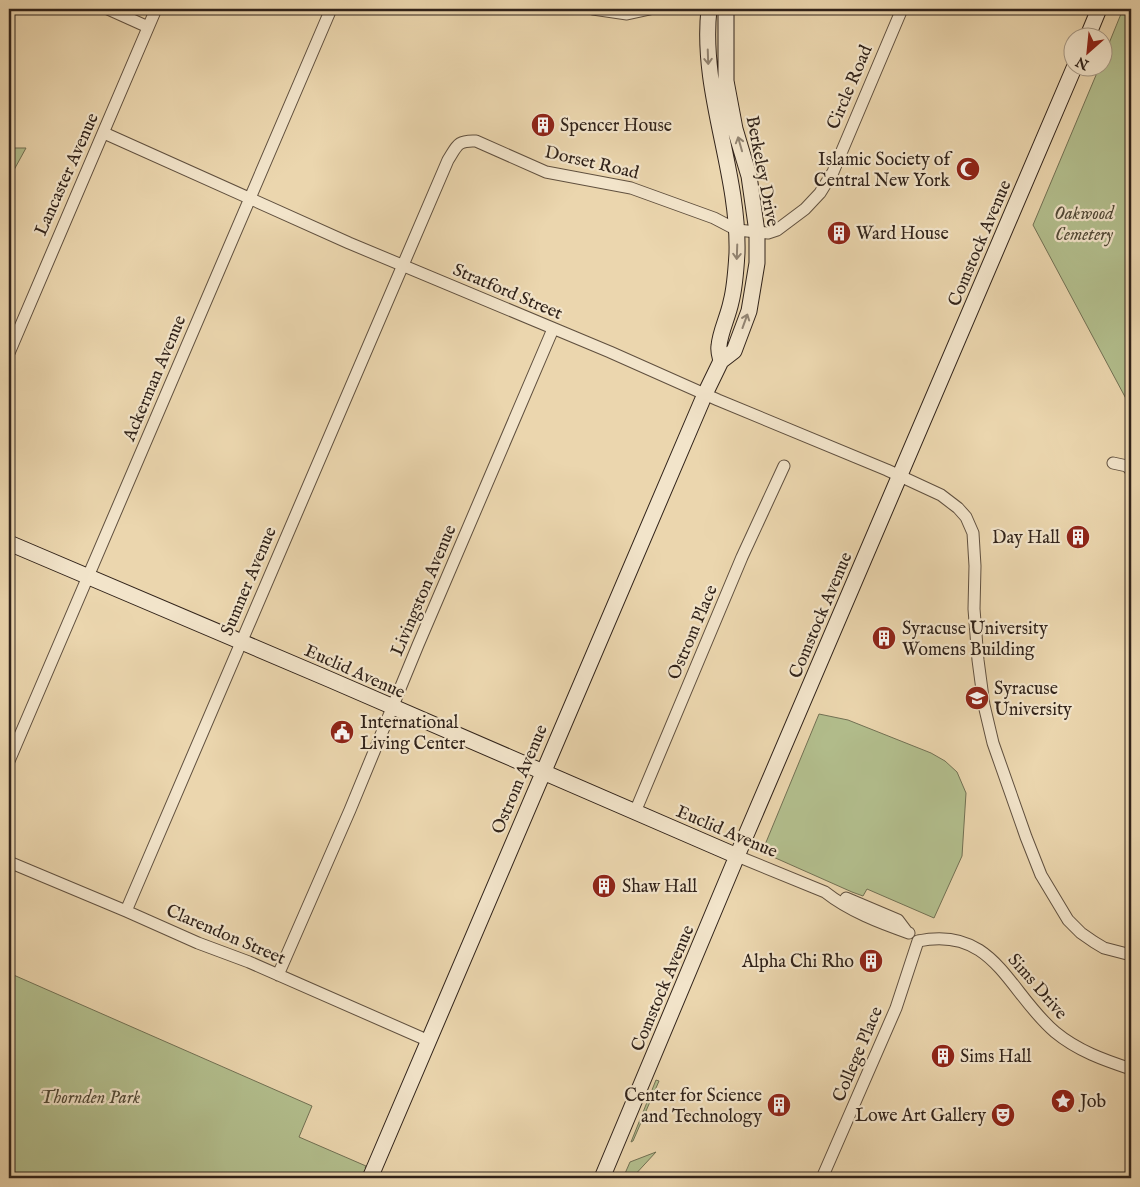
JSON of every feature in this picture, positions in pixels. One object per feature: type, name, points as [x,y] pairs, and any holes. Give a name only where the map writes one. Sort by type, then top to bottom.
[{"type":"street","points":[[108,9],[148,27]]},
{"type":"street","name":"Lancaster Avenue","points":[[9,353],[156,9]]},
{"type":"street","name":"Ackerman Avenue","points":[[9,761],[331,9]]},
{"type":"street","points":[[593,9],[627,14],[650,9]]},
{"type":"street","name":"Berkeley Drive","points":[[709,9],[707,25],[708,68],[714,106],[733,192],[737,230],[735,280],[732,301],[718,347],[721,361]]},
{"type":"street","name":"Berkeley Drive","points":[[705,394],[721,361],[734,351],[749,311],[757,263],[757,232],[749,176],[735,129],[726,81],[726,9]]},
{"type":"street","name":"Circle Road","points":[[811,203],[820,193],[833,172],[902,9]]},
{"type":"street","points":[[1091,28],[1099,9]]},
{"type":"street","name":"Comstock Avenue","points":[[602,1178],[737,856],[1070,78]]},
{"type":"street","name":"Stratford Street","points":[[104,133],[403,266],[900,476],[941,495],[958,508],[966,517],[973,533],[975,566],[974,609],[984,706],[993,743],[1026,837],[1041,875],[1062,912],[1081,933],[1104,948],[1131,955]]},
{"type":"street","name":"Dorset Road","points":[[403,266],[448,160],[458,144],[466,141],[476,142],[546,172],[631,188],[714,218],[737,230],[768,233],[777,230],[811,203]]},
{"type":"street","name":"Sumner Avenue","points":[[126,910],[403,266]]},
{"type":"street","name":"Livingston Avenue","points":[[278,975],[350,810],[391,708],[553,329]]},
{"type":"street","name":"Ostrom Avenue","points":[[370,1178],[705,394]]},
{"type":"street","points":[[1113,463],[1127,466],[1131,471]]},
{"type":"street","name":"Ostrom Place","points":[[635,812],[742,557],[784,466]]},
{"type":"street","name":"Euclid Avenue","points":[[9,543],[737,856],[825,892],[837,902],[908,933],[918,941]]},
{"type":"street","name":"Clarendon Street","points":[[9,862],[126,910],[198,943],[278,975],[429,1041]]},
{"type":"street","name":"Sims Drive","points":[[918,941],[933,938],[960,940],[986,953],[1034,1012],[1054,1032],[1088,1054],[1131,1069]]},
{"type":"street","name":"College Place","points":[[822,1178],[896,1008],[918,941]]},
{"type":"green space","name":"Oakwood Cemetery","points":[[1123,9],[1131,9],[1131,408],[1033,225],[1095,78],[1112,78],[1112,36]]},
{"type":"green space","points":[[9,148],[26,148],[9,179]]},
{"type":"green space","points":[[819,714],[848,720],[931,753],[945,761],[957,772],[966,793],[962,856],[934,918],[867,889],[863,896],[852,892],[762,852]]},
{"type":"green space","name":"Thornden Park","points":[[9,973],[312,1106],[299,1137],[366,1166],[365,1168],[368,1169],[364,1178],[9,1178]]},
{"type":"green space","points":[[656,1080],[659,1081],[631,1142]]},
{"type":"green space","points":[[656,1152],[632,1178],[623,1178],[630,1162]]},
{"type":"place","name":"Spencer House","points":[[543,125]]},
{"type":"place","name":"Islamic Society of Central New York","points":[[968,169]]},
{"type":"place","name":"Ward House","points":[[839,233]]},
{"type":"place","name":"Day Hall","points":[[1078,537]]},
{"type":"place","name":"Syracuse University Womens Building","points":[[884,638]]},
{"type":"place","name":"Syracuse University","points":[[977,698]]},
{"type":"place","name":"International Living Center","points":[[342,732]]},
{"type":"place","name":"Shaw Hall","points":[[604,886]]},
{"type":"place","name":"Alpha Chi Rho","points":[[871,961]]},
{"type":"place","name":"Sims Hall","points":[[943,1056]]},
{"type":"place","name":"Job","points":[[1063,1101]]},
{"type":"place","name":"Center for Science and Technology","points":[[779,1105]]},
{"type":"place","name":"Lowe Art Gallery","points":[[1003,1115]]}]
